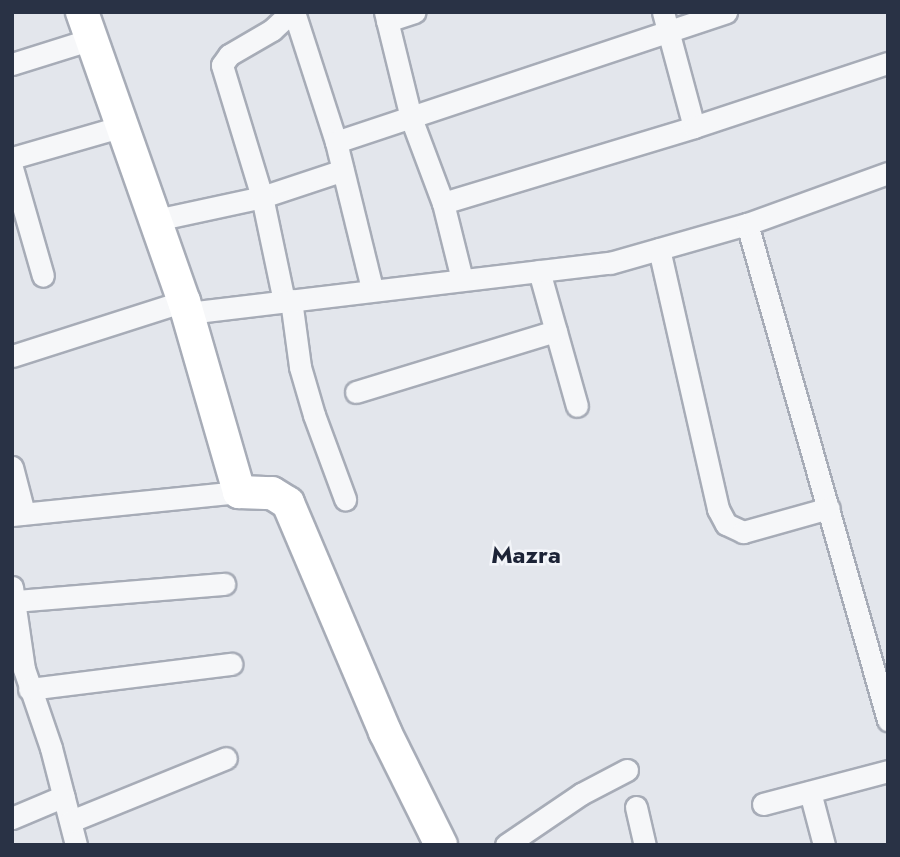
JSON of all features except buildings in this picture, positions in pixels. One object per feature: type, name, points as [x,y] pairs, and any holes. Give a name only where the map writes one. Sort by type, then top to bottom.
[{"type":"street","points":[[345,499],[303,379],[262,197],[222,65],[229,54],[272,30],[293,12],[336,142],[372,289]]},
{"type":"street","points":[[415,12],[386,16],[411,118],[443,202],[462,279]]},
{"type":"street","points":[[336,142],[411,118],[666,22],[726,12]]},
{"type":"street","points":[[666,22],[694,127]]},
{"type":"street","points":[[12,64],[87,26],[186,307],[239,492]]},
{"type":"street","points":[[443,202],[694,127],[888,63]]},
{"type":"street","points":[[12,158],[123,126]]},
{"type":"street","points":[[12,168],[43,276]]},
{"type":"street","points":[[156,220],[262,197],[343,170]]},
{"type":"street","points":[[12,356],[186,307],[287,300],[610,263],[747,224],[888,173]]},
{"type":"street","points":[[747,224],[888,720]]},
{"type":"street","points":[[659,249],[718,509],[726,524],[743,532],[829,508]]},
{"type":"street","points":[[539,271],[576,405]]},
{"type":"street","points":[[356,392],[556,331]]},
{"type":"street","points":[[12,467],[18,514],[239,492],[272,493],[289,503],[384,732],[441,845]]},
{"type":"street","points":[[76,845],[64,796],[16,646],[13,594],[224,584]]},
{"type":"street","points":[[29,689],[231,664]]},
{"type":"street","points":[[71,821],[226,758]]},
{"type":"street","points":[[506,845],[581,794],[627,770]]},
{"type":"street","points":[[763,804],[888,771]]},
{"type":"street","points":[[810,792],[824,845]]},
{"type":"street","points":[[12,818],[64,796]]},
{"type":"street","points":[[636,807],[645,845]]},
{"type":"district","name":"Mazra","points":[[526,555]]}]
